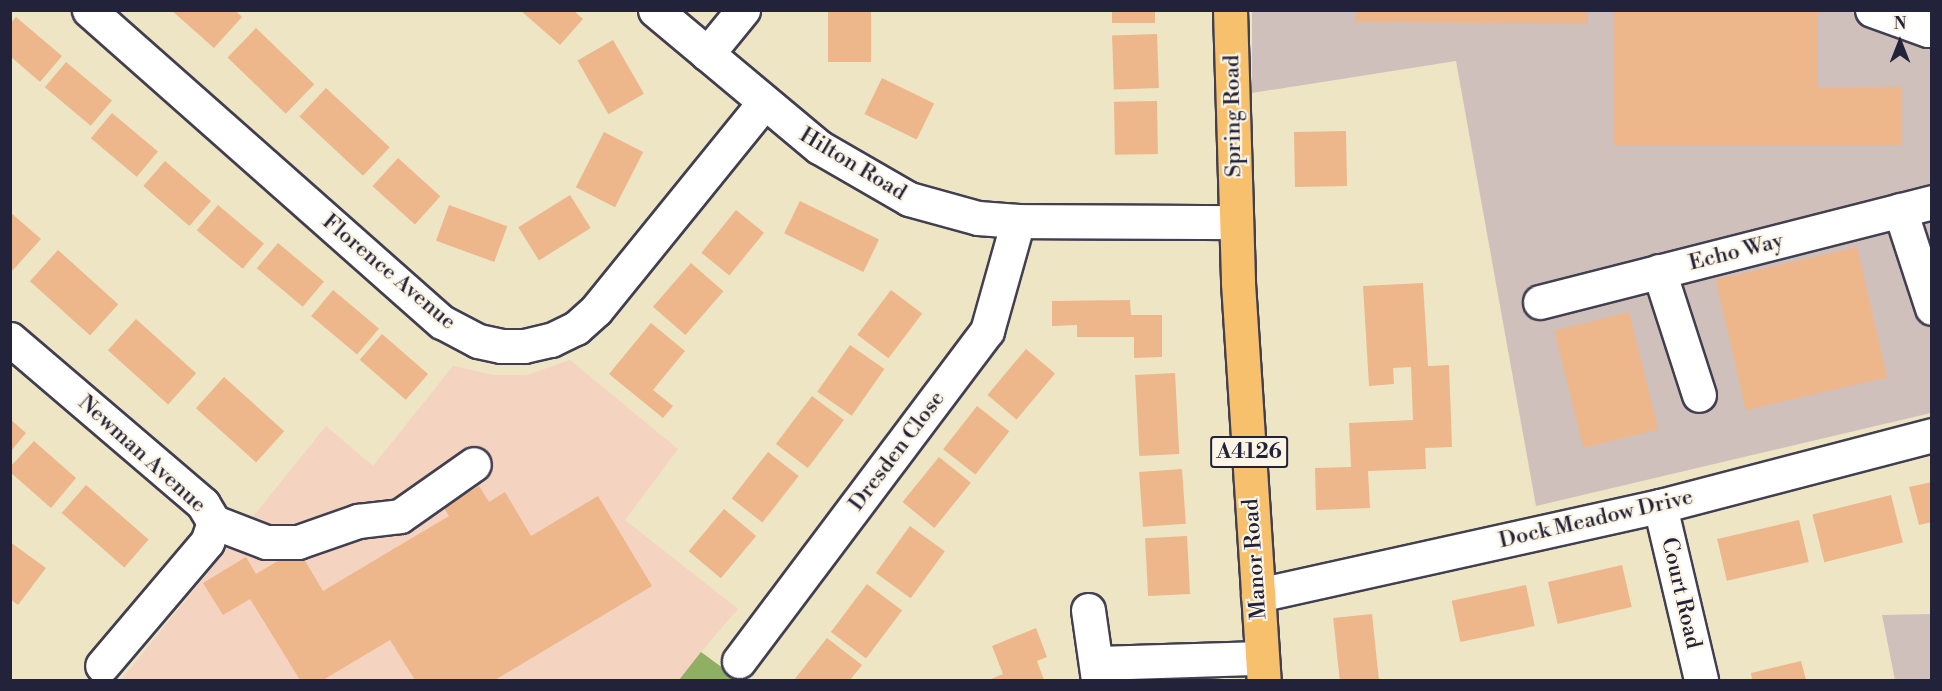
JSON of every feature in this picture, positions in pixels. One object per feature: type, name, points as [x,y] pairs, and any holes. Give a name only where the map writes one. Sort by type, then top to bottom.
[{"type":"main road","name":"Spring Road","points":[[1230,10],[1236,222]]},
{"type":"main road","name":"Manor Road","points":[[1236,222],[1263,669]]},
{"type":"street","name":"Florence Avenue","points":[[89,10],[442,322],[478,341],[501,346],[524,346],[551,340],[576,328],[596,310],[763,104]]},
{"type":"street","name":"Hilton Road","points":[[655,10],[763,104],[819,147],[909,199],[978,218],[1018,221],[1236,222]]},
{"type":"street","points":[[706,54],[743,10]]},
{"type":"street","points":[[1872,10],[1928,30],[1932,24]]},
{"type":"street","name":"Echo Way","points":[[1540,302],[1932,202]]},
{"type":"street","points":[[1900,210],[1932,308]]},
{"type":"street","name":"Dresden Close","points":[[739,662],[987,331],[1018,221]]},
{"type":"street","points":[[1659,271],[1699,395]]},
{"type":"street","name":"Newman Avenue","points":[[10,339],[203,504],[214,522],[207,542],[102,666]]},
{"type":"street","name":"Dock Meadow Drive","points":[[1258,596],[1660,506],[1932,435]]},
{"type":"street","points":[[214,522],[266,542],[298,542],[358,521],[400,516],[474,464]]},
{"type":"street","name":"Court Road","points":[[1660,506],[1701,681]]},
{"type":"street","points":[[1088,610],[1098,672],[1263,669]]},
{"type":"shaded area","points":[[1252,11],[1931,11],[1931,413],[1536,506],[1456,61],[1252,93]]},
{"type":"shaded area","points":[[570,360],[678,449],[625,520],[738,609],[701,652],[739,680],[121,680],[326,426],[373,466],[453,366],[494,375],[527,375]]},
{"type":"shaded area","points":[[1931,614],[1931,680],[1895,680],[1882,615]]},
{"type":"green space","points":[[701,652],[739,680],[679,680]]},
{"type":"building","points":[[171,10],[235,10],[242,17],[214,48]]},
{"type":"building","points":[[520,10],[573,10],[583,19],[560,45]]},
{"type":"building","points":[[1112,10],[1155,10],[1155,23],[1112,23]]},
{"type":"building","points":[[1355,10],[1588,10],[1588,24],[1355,22]]},
{"type":"building","points":[[1613,10],[1817,10],[1817,88],[1902,87],[1902,145],[1614,145]]},
{"type":"building","points":[[828,12],[871,12],[871,62],[828,62]]},
{"type":"building","points":[[16,17],[62,56],[40,82],[10,56],[10,24]]},
{"type":"building","points":[[256,28],[314,84],[286,114],[228,57]]},
{"type":"building","points":[[1157,34],[1159,88],[1114,90],[1112,36]]},
{"type":"building","points":[[613,40],[644,94],[608,114],[577,60]]},
{"type":"building","points":[[66,62],[112,101],[91,126],[45,87]]},
{"type":"building","points":[[882,78],[934,103],[917,139],[864,114]]},
{"type":"building","points":[[326,88],[390,147],[363,176],[299,117]]},
{"type":"building","points":[[1157,101],[1158,154],[1115,155],[1114,102]]},
{"type":"building","points":[[112,113],[158,152],[137,177],[91,138]]},
{"type":"building","points":[[1346,131],[1347,186],[1295,187],[1294,132]]},
{"type":"building","points":[[604,132],[643,152],[615,207],[576,187]]},
{"type":"building","points":[[398,158],[440,196],[415,224],[373,186]]},
{"type":"building","points":[[165,161],[211,201],[189,226],[143,186]]},
{"type":"building","points":[[570,195],[591,228],[539,260],[518,227]]},
{"type":"building","points":[[800,201],[879,240],[863,272],[784,233]]},
{"type":"building","points":[[218,205],[264,244],[243,269],[197,230]]},
{"type":"building","points":[[449,205],[507,226],[494,262],[436,241]]},
{"type":"building","points":[[736,210],[764,233],[729,275],[701,253]]},
{"type":"building","points":[[10,212],[41,239],[13,270],[10,268]]},
{"type":"building","points":[[278,243],[324,282],[303,307],[257,268]]},
{"type":"building","points":[[1857,247],[1887,378],[1746,410],[1716,280]]},
{"type":"building","points":[[58,250],[118,304],[90,335],[30,281]]},
{"type":"building","points":[[691,263],[723,291],[685,335],[653,307]]},
{"type":"building","points":[[1423,283],[1428,366],[1449,365],[1452,447],[1425,448],[1426,469],[1368,471],[1370,508],[1316,510],[1315,468],[1351,467],[1349,423],[1413,420],[1411,367],[1393,368],[1394,384],[1369,386],[1363,286]]},
{"type":"building","points":[[333,290],[379,329],[357,355],[311,316]]},
{"type":"building","points":[[891,290],[922,313],[888,358],[857,335]]},
{"type":"building","points":[[1130,300],[1131,315],[1162,315],[1162,357],[1134,358],[1134,337],[1077,337],[1077,325],[1052,326],[1052,301]]},
{"type":"building","points":[[1629,312],[1658,429],[1584,448],[1554,331]]},
{"type":"building","points":[[136,319],[196,373],[168,404],[108,350]]},
{"type":"building","points":[[651,323],[685,351],[653,390],[673,406],[663,418],[609,374]]},
{"type":"building","points":[[382,334],[428,374],[406,400],[360,360]]},
{"type":"building","points":[[850,345],[884,369],[852,416],[817,392]]},
{"type":"building","points":[[1026,349],[1055,373],[1017,419],[987,395]]},
{"type":"building","points":[[1175,373],[1179,454],[1139,456],[1135,375]]},
{"type":"building","points":[[224,377],[284,431],[256,462],[196,408]]},
{"type":"building","points":[[812,396],[844,420],[808,468],[776,444]]},
{"type":"building","points":[[977,406],[1009,431],[975,475],[943,449]]},
{"type":"building","points":[[10,419],[26,433],[10,452]]},
{"type":"building","points":[[34,441],[76,478],[51,508],[10,472],[10,467]]},
{"type":"building","points":[[768,452],[799,476],[762,523],[732,498]]},
{"type":"building","points":[[939,457],[971,483],[934,528],[902,502]]},
{"type":"building","points":[[1182,469],[1186,524],[1143,527],[1139,472]]},
{"type":"building","points":[[1932,482],[1932,522],[1919,525],[1909,487]]},
{"type":"building","points":[[86,485],[149,539],[124,567],[62,513]]},
{"type":"building","points":[[479,486],[489,502],[505,492],[531,536],[598,496],[652,586],[495,680],[415,680],[390,640],[323,680],[300,680],[250,599],[223,615],[203,583],[246,557],[256,574],[298,549],[323,591],[449,516],[444,508]]},
{"type":"building","points":[[1891,495],[1903,543],[1824,562],[1812,515]]},
{"type":"building","points":[[724,509],[756,536],[721,578],[689,551]]},
{"type":"building","points":[[1799,520],[1809,562],[1727,581],[1717,539]]},
{"type":"building","points":[[910,526],[945,551],[911,598],[876,573]]},
{"type":"building","points":[[1187,536],[1190,594],[1148,596],[1145,538]]},
{"type":"building","points":[[10,542],[46,568],[18,605],[10,599]]},
{"type":"building","points":[[1622,565],[1632,607],[1558,624],[1548,582]]},
{"type":"building","points":[[867,584],[902,610],[866,658],[831,632]]},
{"type":"building","points":[[1526,585],[1535,626],[1460,642],[1452,601]]},
{"type":"building","points":[[1372,614],[1379,680],[1340,680],[1333,618]]},
{"type":"building","points":[[1036,628],[1047,657],[1037,661],[1044,680],[989,680],[1003,674],[992,646]]},
{"type":"building","points":[[827,638],[862,665],[850,680],[794,680]]},
{"type":"building","points":[[1801,661],[1806,680],[1752,680],[1751,673]]}]
